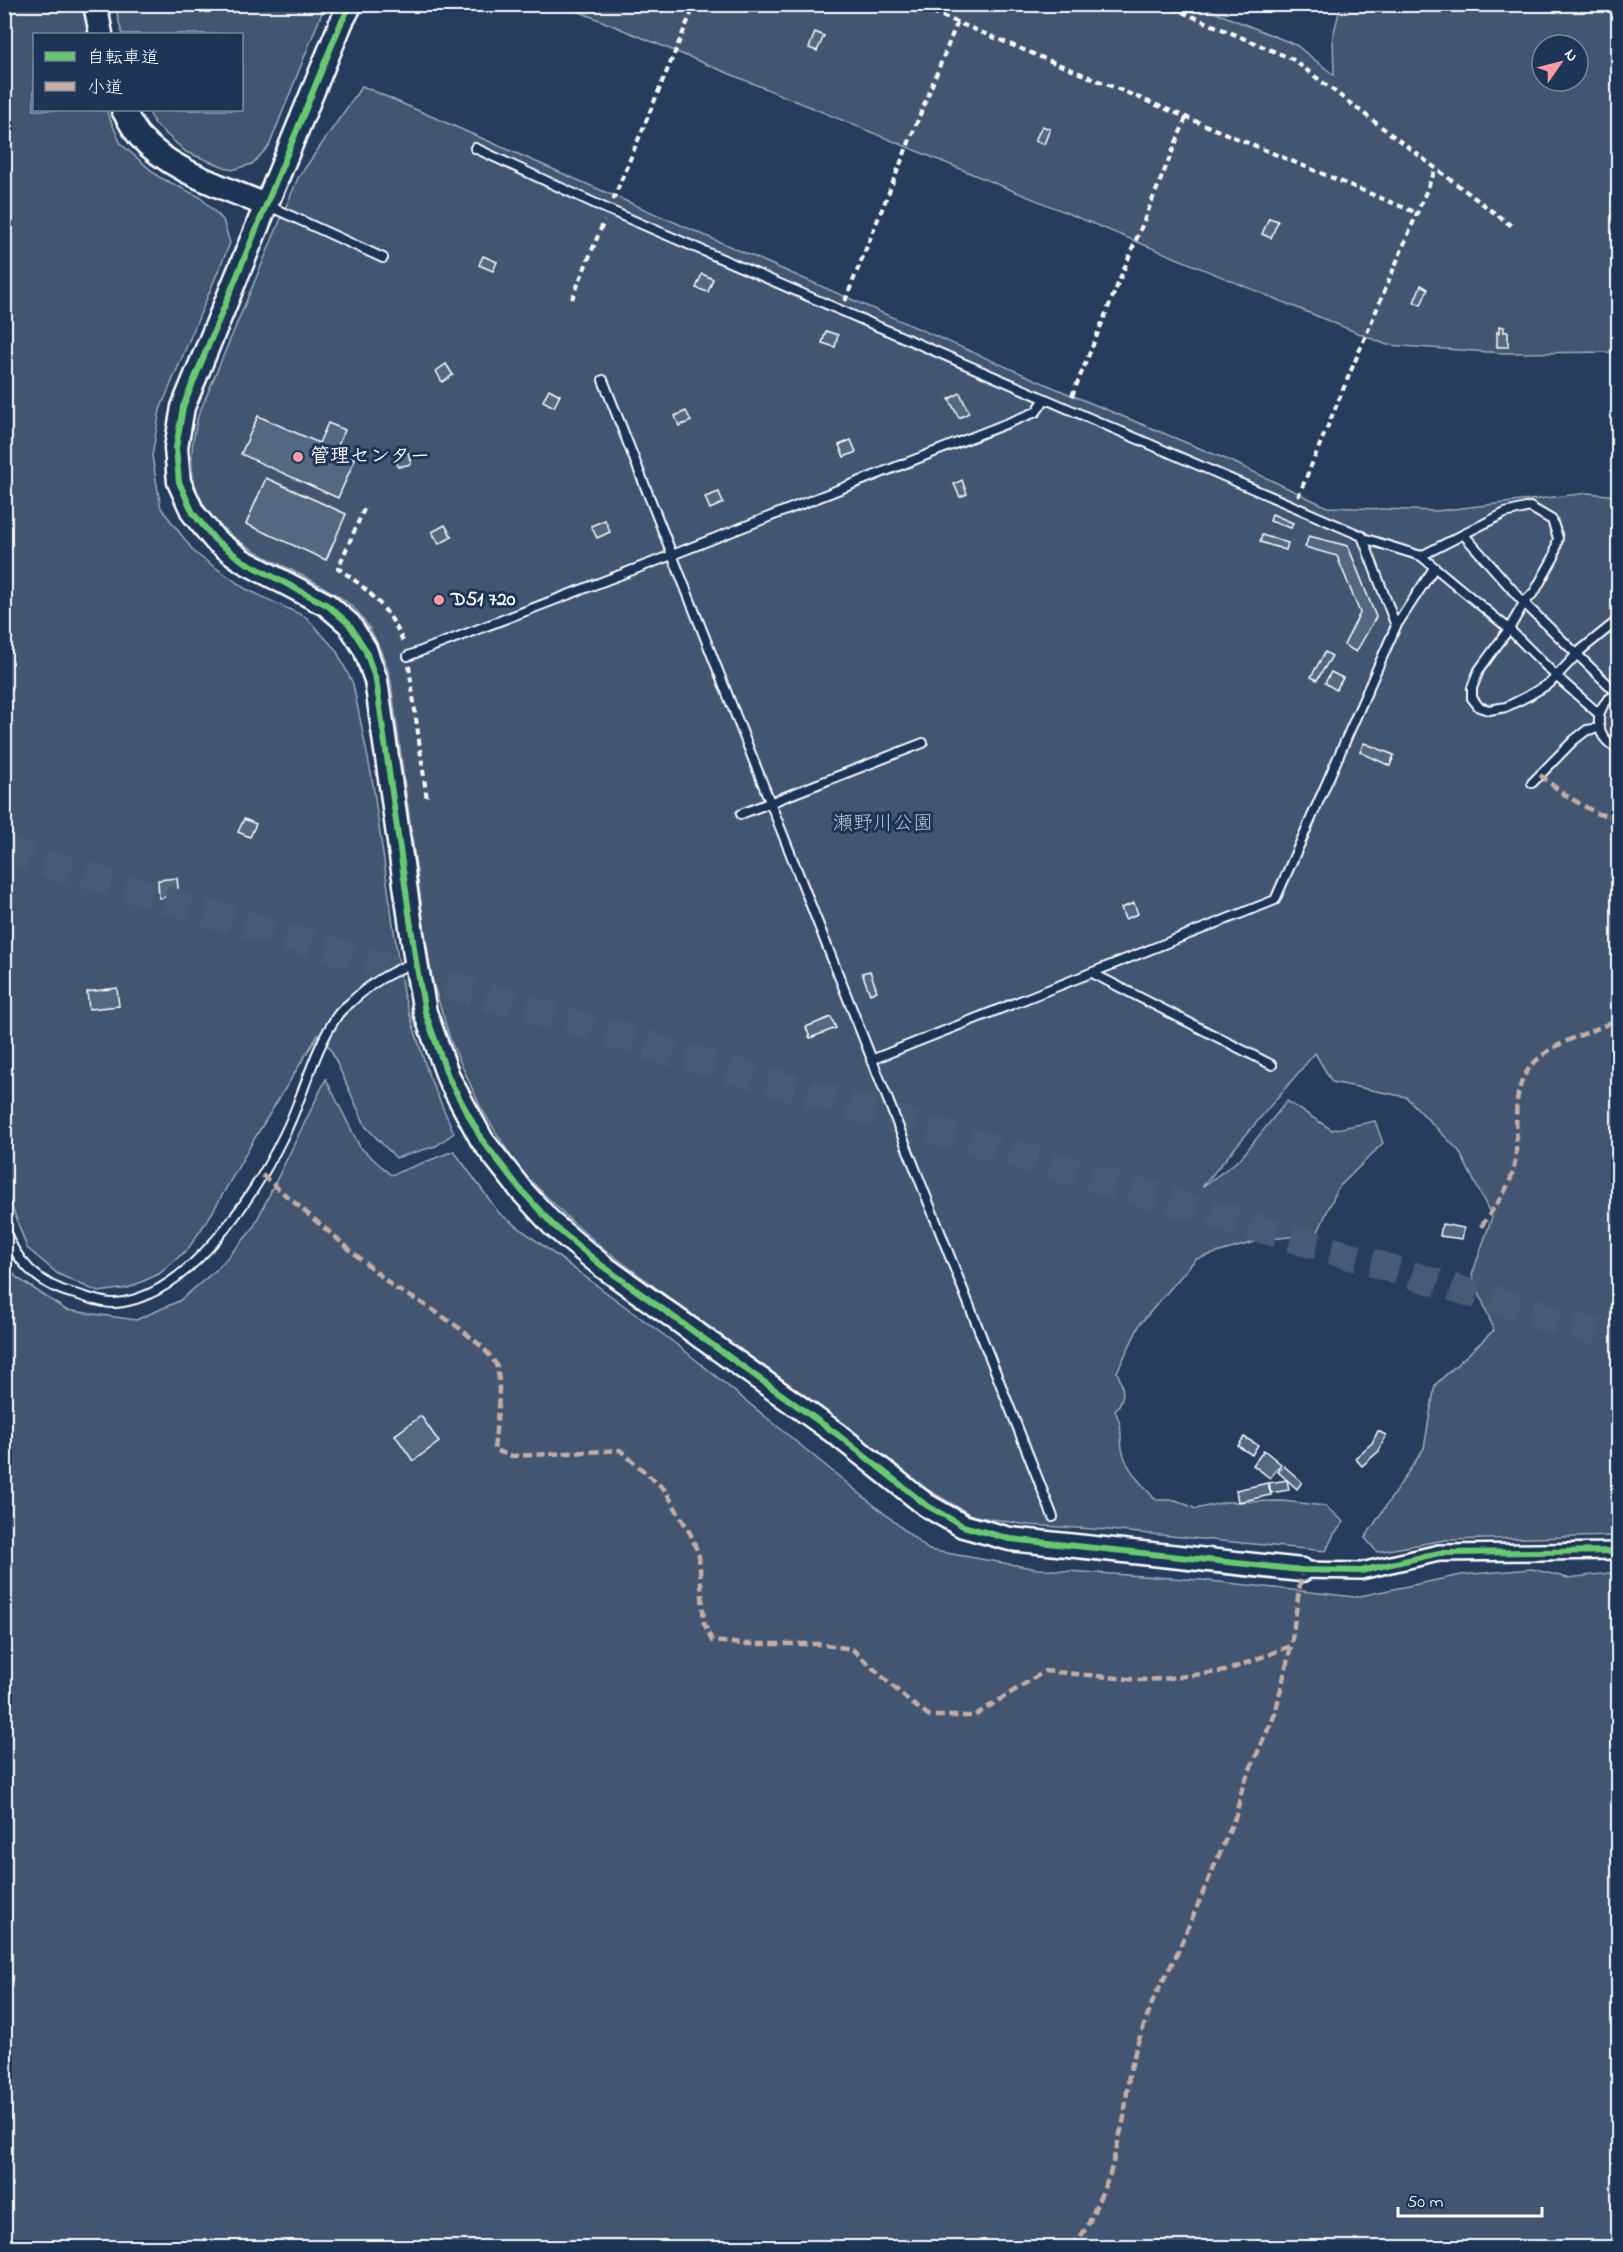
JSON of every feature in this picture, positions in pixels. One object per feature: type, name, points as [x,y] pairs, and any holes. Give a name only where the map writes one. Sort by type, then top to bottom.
[{"type":"street","points":[[95,4],[101,33]]},
{"type":"street","points":[[351,4],[265,205],[183,407],[176,448],[178,482],[193,513],[214,540],[243,561],[327,605],[349,624],[365,650],[376,680],[425,1012],[449,1079],[482,1140],[521,1190],[553,1225],[601,1265],[838,1435],[926,1505],[963,1526],[1011,1539],[1302,1570],[1361,1571],[1439,1553],[1618,1551]]},
{"type":"street","points":[[124,111],[138,135],[161,157],[190,173],[265,205]]},
{"type":"lane","points":[[475,148],[609,210],[1294,506],[1363,538],[1421,556],[1509,629],[1556,676],[1599,714]]},
{"type":"lane","points":[[265,205],[383,258]]},
{"type":"lane","points":[[603,380],[1053,1517]]},
{"type":"lane","points":[[408,656],[1036,412],[1045,399]]},
{"type":"lane","points":[[1421,556],[1505,513],[1530,507],[1552,520],[1558,538],[1554,557],[1509,629],[1479,670],[1472,688],[1472,698],[1479,707],[1490,710],[1506,707],[1542,687],[1618,620]]},
{"type":"lane","points":[[1464,535],[1524,603],[1618,694],[1612,696],[1599,711],[1598,723],[1612,746],[1618,748]]},
{"type":"lane","points":[[1363,538],[1396,626]]},
{"type":"lane","points":[[871,1060],[1275,900],[1396,626],[1434,568]]},
{"type":"lane","points":[[1532,783],[1574,740],[1587,730],[1600,728]]},
{"type":"lane","points":[[741,814],[923,743]]},
{"type":"lane","points":[[4,1225],[8,1240],[25,1267],[58,1290],[113,1303],[146,1297],[168,1284],[186,1272],[220,1236],[262,1175],[286,1131],[314,1062],[337,1015],[379,978],[416,962]]},
{"type":"lane","points":[[1092,973],[1272,1065]]},
{"type":"path","points":[[572,299],[695,4]]},
{"type":"path","points":[[913,4],[1417,213]]},
{"type":"path","points":[[1163,4],[1292,59],[1513,227]]},
{"type":"path","points":[[841,310],[957,23]]},
{"type":"path","points":[[1067,408],[1186,118]]},
{"type":"path","points":[[1294,506],[1436,168]]},
{"type":"path","points":[[364,509],[338,568],[362,585],[386,609],[402,638],[408,656],[427,800]]},
{"type":"green space","points":[[4,5],[83,5],[90,33],[33,33],[33,111],[106,111],[121,144],[159,177],[200,197],[223,220],[230,243],[160,410],[152,456],[161,508],[195,553],[246,589],[306,617],[336,650],[353,684],[372,778],[403,993],[429,1076],[454,1133],[436,1146],[396,1158],[366,1127],[330,1048],[318,1035],[212,1213],[188,1249],[159,1274],[128,1288],[98,1292],[58,1274],[27,1248],[7,1193],[4,1159]]},
{"type":"green space","points":[[115,5],[325,5],[269,146],[252,164],[232,170],[186,152],[155,124],[148,111],[243,111],[243,33],[122,33]]},
{"type":"green space","points":[[563,5],[1197,5],[1296,45],[1334,75],[1333,36],[1341,5],[1618,5],[1618,352],[1503,353],[1387,345]]},
{"type":"green space","name":"瀬野川公園","points":[[362,86],[1064,392],[1233,462],[1327,507],[1437,511],[1588,493],[1618,496],[1618,1536],[1445,1540],[1377,1552],[1365,1538],[1424,1448],[1435,1385],[1494,1330],[1472,1275],[1492,1217],[1459,1151],[1406,1097],[1332,1082],[1315,1053],[1202,1187],[1240,1159],[1287,1101],[1332,1130],[1375,1121],[1383,1143],[1338,1188],[1317,1234],[1261,1240],[1196,1259],[1140,1324],[1117,1372],[1123,1392],[1115,1411],[1127,1463],[1156,1500],[1176,1500],[1196,1509],[1225,1502],[1283,1501],[1325,1506],[1344,1522],[1334,1534],[1326,1551],[1109,1530],[1028,1525],[973,1516],[916,1483],[603,1248],[570,1220],[518,1168],[481,1108],[451,1042],[431,976],[390,676],[378,644],[360,615],[342,599],[266,557],[227,532],[212,517],[200,499],[193,477],[192,447],[198,416],[298,178]]},
{"type":"green space","points":[[326,1079],[360,1147],[391,1175],[454,1151],[499,1213],[680,1347],[929,1550],[1038,1569],[1201,1580],[1355,1597],[1461,1575],[1532,1569],[1568,1578],[1618,1572],[1618,2247],[5,2247],[4,1259],[16,1277],[66,1310],[136,1320],[179,1301],[217,1269],[252,1230]]},
{"type":"building","points":[[815,32],[824,36],[817,51],[809,48]]},
{"type":"building","points":[[1042,126],[1050,129],[1044,144],[1035,141]]},
{"type":"building","points":[[1269,218],[1278,221],[1271,238],[1262,234]]},
{"type":"building","points":[[483,256],[497,262],[493,271],[479,265]]},
{"type":"building","points":[[702,274],[713,279],[708,292],[696,288]]},
{"type":"building","points":[[1421,285],[1428,289],[1421,305],[1414,302]]},
{"type":"building","points":[[1499,326],[1504,327],[1504,332],[1508,332],[1508,347],[1497,347]]},
{"type":"building","points":[[826,331],[838,335],[835,347],[822,343]]},
{"type":"building","points":[[446,364],[453,375],[442,382],[436,371]]},
{"type":"building","points":[[549,389],[560,395],[554,407],[543,401]]},
{"type":"building","points":[[960,393],[969,413],[959,418],[949,399]]},
{"type":"building","points":[[686,411],[691,421],[679,426],[675,416]]},
{"type":"building","name":"管理センター","points":[[258,416],[319,443],[328,423],[345,430],[336,450],[355,459],[338,498],[241,454]]},
{"type":"building","points":[[851,440],[856,452],[844,457],[839,445]]},
{"type":"building","points":[[408,452],[411,464],[398,467],[395,454]]},
{"type":"building","points":[[266,478],[346,514],[326,560],[246,524]]},
{"type":"building","points":[[962,480],[967,494],[960,497],[954,484]]},
{"type":"building","points":[[719,492],[723,503],[710,509],[705,497]]},
{"type":"building","points":[[1272,514],[1293,523],[1291,528],[1270,521]]},
{"type":"building","points":[[605,520],[610,532],[597,538],[591,526]]},
{"type":"building","points":[[445,525],[452,537],[439,544],[432,532]]},
{"type":"building","points":[[1262,535],[1288,543],[1286,550],[1260,542]]},
{"type":"building","points":[[1309,536],[1348,546],[1376,617],[1356,652],[1344,645],[1360,613],[1337,556],[1305,547]]},
{"type":"building","points":[[1325,652],[1332,656],[1317,680],[1311,677]]},
{"type":"building","points":[[1331,672],[1343,678],[1336,690],[1325,683]]},
{"type":"building","points":[[1364,743],[1394,755],[1390,766],[1360,752]]},
{"type":"building","points":[[244,819],[256,824],[250,837],[238,832]]},
{"type":"building","points":[[177,878],[179,896],[159,898],[158,880]]},
{"type":"building","points":[[1134,903],[1138,914],[1125,919],[1121,908]]},
{"type":"building","points":[[870,971],[877,991],[870,994],[862,973]]},
{"type":"building","points":[[117,988],[119,1006],[89,1009],[87,992]]},
{"type":"building","points":[[831,1017],[836,1028],[810,1038],[806,1027]]},
{"type":"building","points":[[1442,1224],[1464,1228],[1462,1239],[1440,1236]]},
{"type":"building","points":[[421,1416],[439,1442],[413,1461],[395,1435]]},
{"type":"building","points":[[1378,1431],[1386,1435],[1379,1451],[1362,1466],[1355,1458],[1372,1443]]},
{"type":"building","points":[[1244,1437],[1258,1445],[1252,1455],[1238,1446]]},
{"type":"building","points":[[1264,1450],[1281,1464],[1270,1478],[1253,1465]]},
{"type":"building","points":[[1284,1466],[1302,1482],[1297,1489],[1278,1472]]},
{"type":"building","points":[[1287,1480],[1289,1490],[1271,1493],[1269,1483]]},
{"type":"building","points":[[1268,1483],[1271,1495],[1238,1502],[1236,1490]]},
{"type":"tunnel","points":[[4,850],[1215,1215],[1618,1339]]},
{"type":"marked path","points":[[1540,775],[1565,795],[1598,814],[1618,817]]},
{"type":"marked path","points":[[1481,1227],[1511,1179],[1516,1156],[1518,1095],[1522,1081],[1530,1067],[1543,1055],[1561,1044],[1618,1019]]},
{"type":"marked path","points":[[262,1175],[396,1289],[454,1324],[484,1349],[494,1361],[499,1380],[494,1450],[512,1456],[620,1450],[665,1490],[691,1535],[699,1556],[704,1623],[712,1641],[743,1644],[819,1644],[852,1649],[910,1702],[930,1716],[974,1716],[1045,1671],[1139,1680],[1162,1679],[1225,1671],[1291,1646]]},
{"type":"marked path","points":[[1073,2248],[1088,2225],[1110,2174],[1124,2118],[1129,2075],[1154,1998],[1176,1956],[1236,1815],[1243,1785],[1275,1714],[1291,1646],[1302,1570]]},
{"type":"cycle path","points":[[351,4],[341,23],[183,407],[176,448],[179,482],[193,513],[215,540],[243,561],[327,605],[349,624],[365,649],[376,680],[425,1012],[449,1079],[482,1140],[521,1190],[553,1225],[601,1265],[838,1435],[926,1505],[963,1526],[1010,1539],[1302,1570],[1361,1571],[1439,1553],[1618,1551]]},
{"type":"place","name":"管理センター","points":[[298,457]]},
{"type":"place","name":"D51 720","points":[[439,600]]}]
